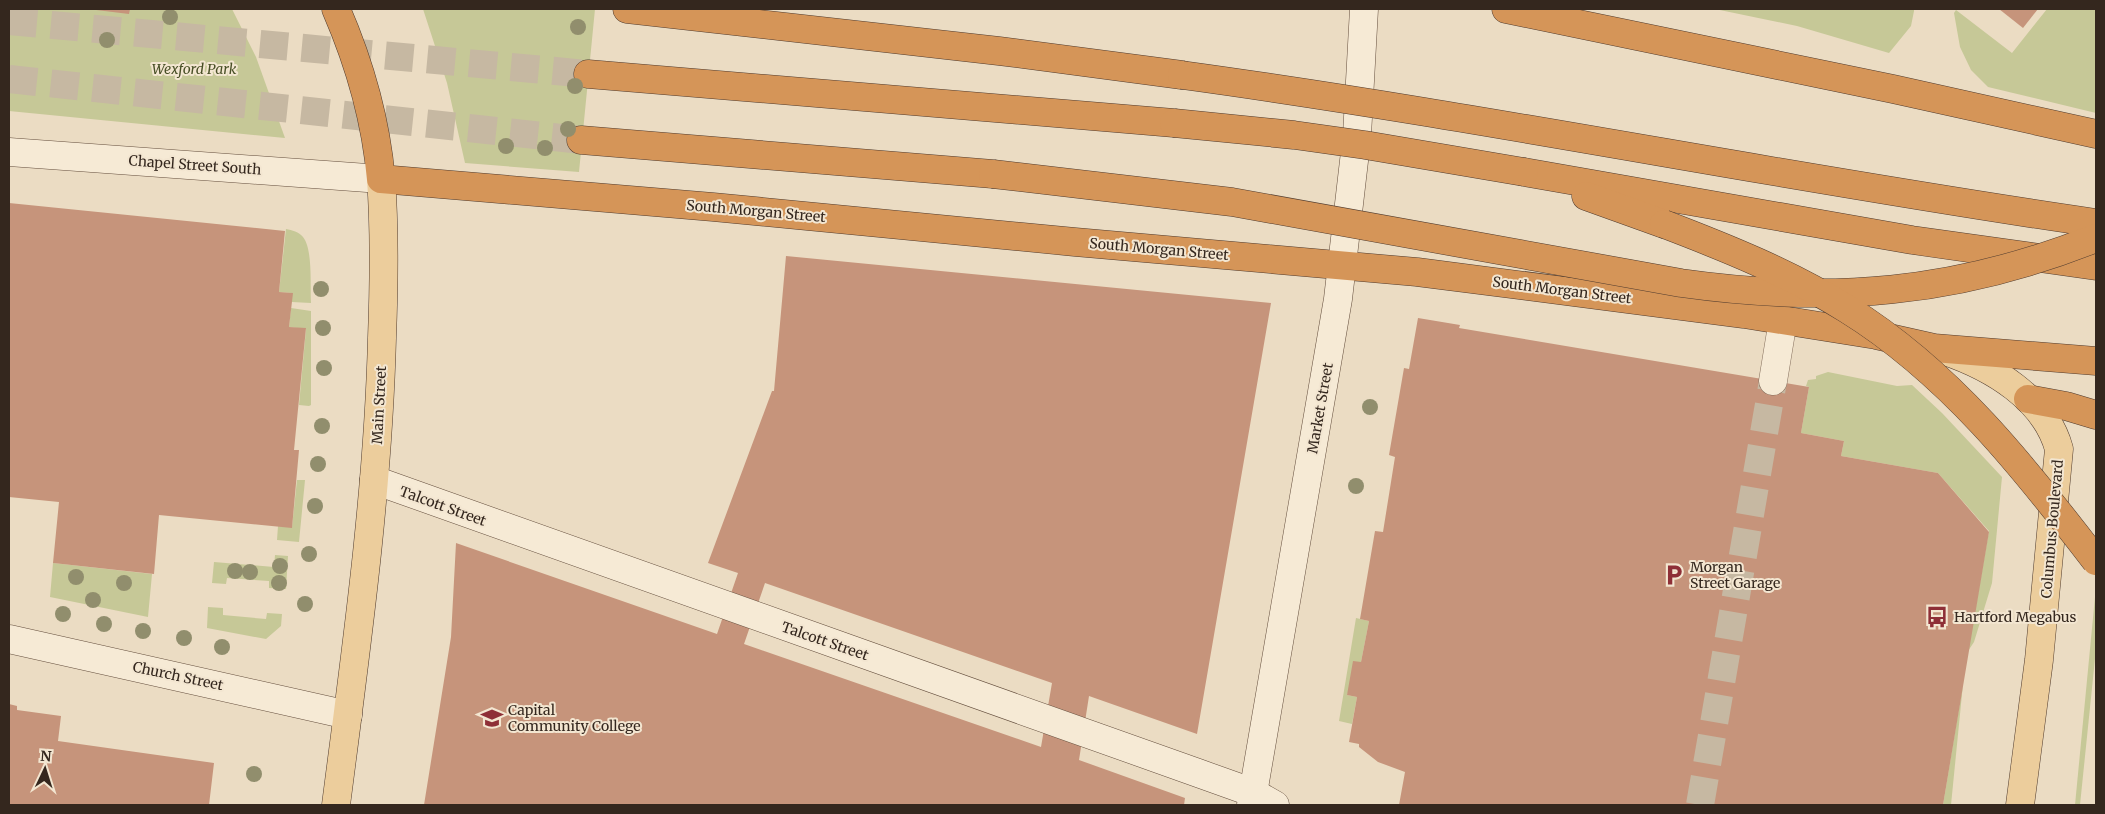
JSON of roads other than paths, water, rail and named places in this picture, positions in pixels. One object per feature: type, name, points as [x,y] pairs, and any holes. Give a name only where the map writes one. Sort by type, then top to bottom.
[{"type":"highway","name":"Main Street","points":[[336,9],[349,42],[368,106],[377,146],[381,179]]},
{"type":"highway","points":[[627,9],[999,51],[1182,75],[1409,109],[1936,200],[2096,223]]},
{"type":"highway","points":[[1506,9],[1893,89],[2096,134]]},
{"type":"highway","points":[[588,74],[1174,123],[1365,144],[1912,240],[2096,266]]},
{"type":"highway","points":[[581,140],[992,174],[1232,202],[1681,283],[1781,294],[1865,292],[1942,283],[1980,276],[2037,260],[2096,238]]},
{"type":"highway","points":[[1524,172],[1723,247],[1818,292],[1870,324],[1914,358],[1980,419],[2039,488],[2096,561]]},
{"type":"highway","name":"South Morgan Street","points":[[381,179],[684,204],[1065,241],[1417,272],[1627,298],[1783,320],[1876,335],[1934,348],[2096,361]]},
{"type":"highway","points":[[2028,399],[2066,406],[2096,415]]},
{"type":"main road","name":"Main Street","points":[[336,805],[374,480],[383,316],[384,227],[381,179]]},
{"type":"main road","name":"Columbus Boulevard","points":[[1934,348],[1984,368],[2008,383],[2028,399],[2043,416],[2054,433],[2059,448],[2039,660],[2020,805]]},
{"type":"street","name":"Market Street","points":[[1260,801],[1343,265],[1357,135],[1364,9]]},
{"type":"street","name":"Chapel Street South","points":[[9,152],[381,179]]},
{"type":"street","points":[[1773,381],[1783,320]]},
{"type":"street","name":"Talcott Street","points":[[374,480],[1260,801]]},
{"type":"street","name":"Church Street","points":[[9,639],[284,699],[348,715]]},
{"type":"tunnel","points":[[9,21],[588,74]]},
{"type":"tunnel","points":[[9,79],[581,140]]},
{"type":"tunnel","points":[[1700,805],[1773,381]]},
{"type":"place","name":"Morgan Street Garage","points":[[1674,575]]},
{"type":"place","name":"Hartford Megabus","points":[[1937,617]]},
{"type":"place","name":"Capital Community College","points":[[492,718]]},
{"type":"park label","name":"Wexford Park","points":[[194,69]]}]
